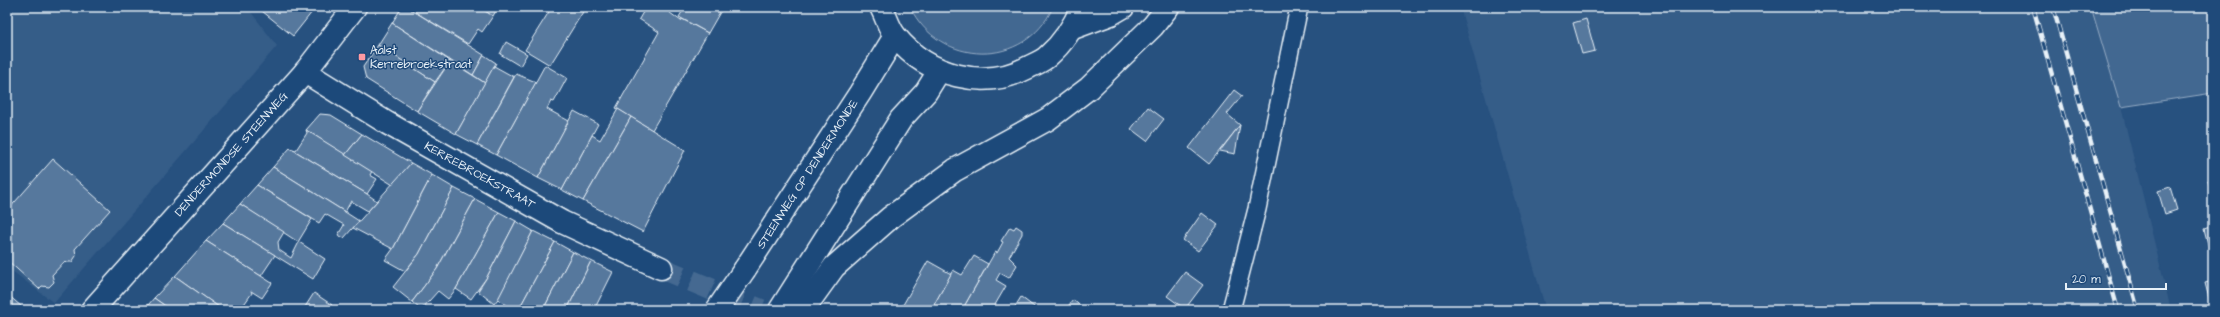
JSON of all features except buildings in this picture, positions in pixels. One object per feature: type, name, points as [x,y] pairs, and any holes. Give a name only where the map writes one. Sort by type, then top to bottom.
[{"type":"main road","name":"DENDERMONDSE STEENWEG","points":[[98,303],[305,72],[355,7]]},
{"type":"main road","points":[[881,7],[895,36],[914,56],[939,71],[976,80],[1014,75],[1047,57],[1073,28],[1082,7]]},
{"type":"main road","points":[[1073,28],[1111,14],[1123,7]]},
{"type":"main road","points":[[794,306],[834,267],[891,217],[956,170],[1048,119],[1089,88],[1153,26],[1168,7]]},
{"type":"main road","name":"STEENWEG OP DENDERMONDE","points":[[717,310],[860,94],[895,36]]},
{"type":"main road","points":[[794,306],[901,118],[926,92],[939,71]]},
{"type":"main road","name":"KERREBROEKSTRAAT","points":[[305,72],[387,122],[562,222],[661,268]]},
{"type":"lane","points":[[1230,310],[1257,209],[1299,7]]},
{"type":"shaded area","points":[[7,7],[247,7],[277,46],[54,303],[7,267]]},
{"type":"shaded area","points":[[910,7],[1053,7],[1040,28],[1023,42],[1003,51],[982,53],[961,50],[941,41],[923,27]]},
{"type":"shaded area","points":[[1460,7],[2091,7],[2121,107],[2171,310],[1546,310]]},
{"type":"shaded area","points":[[2091,7],[2213,7],[2213,93],[2121,107]]},
{"type":"tunnel","points":[[661,268],[761,310]]},
{"type":"railway","points":[[2033,7],[2118,310]]},
{"type":"railway","points":[[2053,7],[2138,310]]},
{"type":"place","name":"Aalst Kerrebroekstraat","points":[[362,57]]}]
